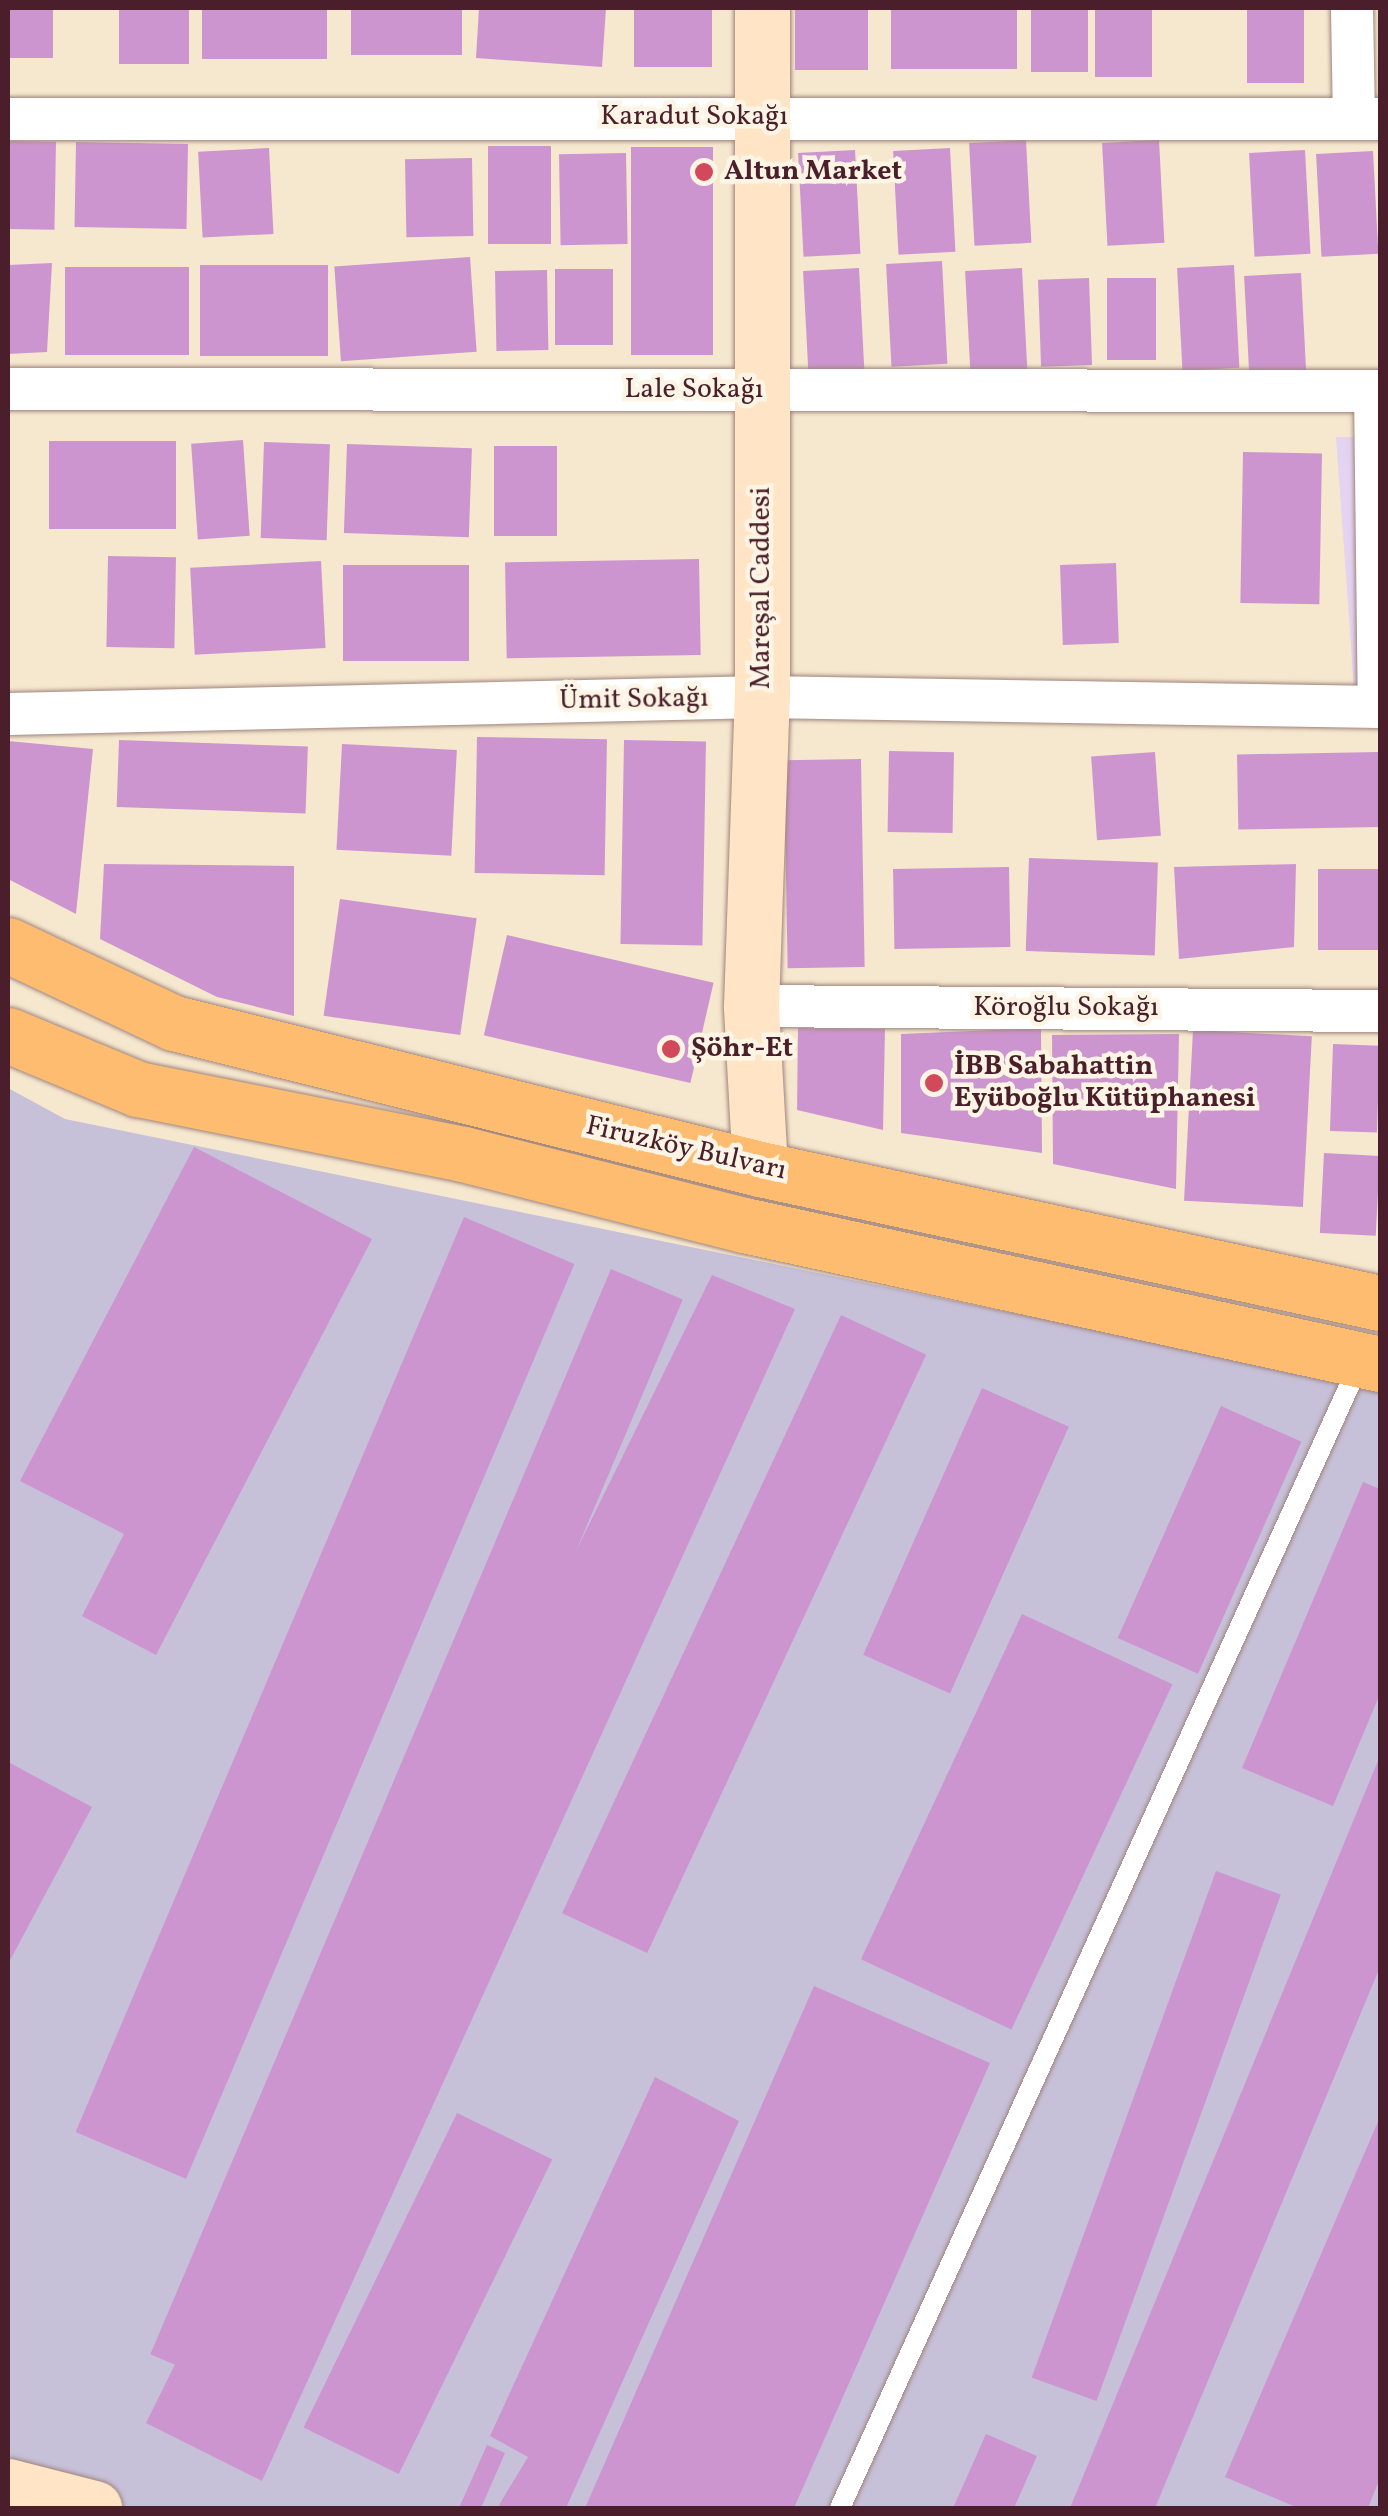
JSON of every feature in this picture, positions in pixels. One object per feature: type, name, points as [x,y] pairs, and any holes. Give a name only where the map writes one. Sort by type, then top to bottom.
[{"type":"main road","name":"Firuzköy Bulvarı","points":[[8,945],[174,1022],[760,1169],[1380,1303]]},
{"type":"main road","name":"Firuzköy Bulvarı","points":[[8,1035],[138,1090],[463,1154],[832,1245],[1371,1362]]},
{"type":"main road","points":[[760,1169],[777,1209],[794,1229],[832,1245]]},
{"type":"street","name":"Mareşal Caddesi","points":[[760,1169],[750,1006],[762,697],[762,8]]},
{"type":"street","points":[[1352,8],[1368,119]]},
{"type":"street","name":"Karadut Sokağı","points":[[8,119],[1368,119]]},
{"type":"street","name":"Lale Sokağı","points":[[8,389],[1378,392]]},
{"type":"street","points":[[1378,392],[1380,707]]},
{"type":"street","name":"Ümit Sokağı","points":[[8,714],[762,697],[1380,707]]},
{"type":"street","name":"Köroğlu Sokağı","points":[[750,1006],[1380,1011]]},
{"type":"street","points":[[8,2486],[94,2508]]},
{"type":"lane","points":[[840,2508],[1371,1362]]},
{"type":"shaded area","points":[[1336,437],[1380,437],[1380,687],[1354,688]]},
{"type":"shaded area","points":[[8,1088],[65,1119],[1380,1388],[1380,2508],[8,2508]]},
{"type":"building","points":[[8,8],[53,8],[53,58],[8,58]]},
{"type":"building","points":[[119,8],[189,8],[189,64],[119,64]]},
{"type":"building","points":[[202,8],[327,8],[327,59],[202,59]]},
{"type":"building","points":[[351,8],[462,8],[462,55],[351,55]]},
{"type":"building","points":[[479,8],[606,8],[602,67],[476,58]]},
{"type":"building","points":[[634,8],[712,8],[712,67],[634,67]]},
{"type":"building","points":[[795,8],[868,8],[868,70],[795,70]]},
{"type":"building","points":[[891,8],[1017,8],[1017,69],[891,69]]},
{"type":"building","points":[[1031,8],[1088,8],[1088,72],[1031,72]]},
{"type":"building","points":[[1095,8],[1152,8],[1152,77],[1095,77]]},
{"type":"building","points":[[1247,8],[1304,8],[1304,83],[1247,83]]},
{"type":"building","points":[[1026,140],[1031,243],[974,246],[969,143]]},
{"type":"building","points":[[1159,140],[1164,243],[1107,246],[1102,143]]},
{"type":"building","points":[[8,141],[56,142],[54,230],[8,229]]},
{"type":"building","points":[[76,142],[188,144],[186,229],[75,227]]},
{"type":"building","points":[[488,146],[551,146],[551,244],[488,244]]},
{"type":"building","points":[[631,147],[713,147],[713,355],[631,355]]},
{"type":"building","points":[[269,148],[274,234],[203,238],[198,152]]},
{"type":"building","points":[[950,148],[955,252],[899,255],[893,151]]},
{"type":"building","points":[[855,150],[860,254],[804,257],[798,153]]},
{"type":"building","points":[[1305,150],[1310,254],[1255,257],[1249,153]]},
{"type":"building","points":[[1373,151],[1378,254],[1321,257],[1316,154]]},
{"type":"building","points":[[626,153],[628,244],[561,245],[559,154]]},
{"type":"building","points":[[472,158],[473,236],[406,237],[405,159]]},
{"type":"building","points":[[470,257],[477,352],[341,361],[334,266]]},
{"type":"building","points":[[942,261],[947,364],[891,367],[886,264]]},
{"type":"building","points":[[52,263],[47,352],[8,354],[8,265]]},
{"type":"building","points":[[200,265],[328,265],[328,356],[200,356]]},
{"type":"building","points":[[1234,265],[1239,368],[1182,371],[1177,268]]},
{"type":"building","points":[[65,267],[189,267],[189,355],[65,355]]},
{"type":"building","points":[[859,268],[864,371],[808,374],[803,271]]},
{"type":"building","points":[[1022,268],[1027,371],[970,374],[965,271]]},
{"type":"building","points":[[555,269],[613,269],[613,345],[555,345]]},
{"type":"building","points":[[547,270],[548,350],[496,351],[495,271]]},
{"type":"building","points":[[1301,273],[1306,376],[1249,379],[1244,276]]},
{"type":"building","points":[[1089,278],[1092,365],[1041,367],[1038,280]]},
{"type":"building","points":[[1107,278],[1156,278],[1156,360],[1107,360]]},
{"type":"building","points":[[243,440],[250,536],[198,539],[191,444]]},
{"type":"building","points":[[49,441],[176,441],[176,529],[49,529]]},
{"type":"building","points":[[264,442],[330,444],[327,540],[261,538]]},
{"type":"building","points":[[347,444],[472,448],[469,537],[344,533]]},
{"type":"building","points":[[494,446],[557,446],[557,536],[494,536]]},
{"type":"building","points":[[1243,452],[1322,453],[1319,604],[1240,603]]},
{"type":"building","points":[[108,556],[176,557],[174,648],[106,647]]},
{"type":"building","points":[[699,559],[701,655],[507,658],[505,562]]},
{"type":"building","points":[[321,561],[326,648],[195,655],[190,568]]},
{"type":"building","points":[[1116,563],[1119,643],[1063,645],[1060,565]]},
{"type":"building","points":[[343,565],[469,565],[469,661],[343,661]]},
{"type":"building","points":[[477,737],[607,739],[605,875],[475,873]]},
{"type":"building","points":[[119,740],[308,747],[306,814],[117,807]]},
{"type":"building","points":[[624,740],[706,741],[702,945],[620,944]]},
{"type":"building","points":[[8,741],[93,749],[76,914],[8,879]]},
{"type":"building","points":[[342,744],[457,750],[451,856],[336,850]]},
{"type":"building","points":[[889,751],[954,752],[953,833],[888,832]]},
{"type":"building","points":[[1155,752],[1161,836],[1097,840],[1091,756]]},
{"type":"building","points":[[1379,752],[1380,827],[1238,829],[1237,754]]},
{"type":"building","points":[[861,759],[865,967],[788,968],[784,760]]},
{"type":"building","points":[[1029,858],[1158,863],[1155,955],[1026,951]]},
{"type":"building","points":[[104,864],[294,866],[294,1016],[217,997],[100,939]]},
{"type":"building","points":[[1296,864],[1294,947],[1179,959],[1174,867]]},
{"type":"building","points":[[1009,867],[1010,947],[894,949],[893,869]]},
{"type":"building","points":[[1318,869],[1380,869],[1380,950],[1318,950]]},
{"type":"building","points":[[340,899],[477,918],[460,1035],[324,1016]]},
{"type":"building","points":[[507,935],[714,983],[690,1083],[484,1035]]},
{"type":"building","points":[[798,1028],[885,1029],[883,1130],[797,1110]]},
{"type":"building","points":[[1041,1028],[1042,1153],[901,1133],[901,1034]]},
{"type":"building","points":[[1193,1030],[1312,1036],[1303,1207],[1184,1201]]},
{"type":"building","points":[[1179,1034],[1176,1189],[1053,1164],[1052,1035]]},
{"type":"building","points":[[1333,1044],[1380,1046],[1377,1133],[1330,1131]]},
{"type":"building","points":[[194,1147],[372,1239],[156,1655],[82,1616],[124,1534],[20,1481]]},
{"type":"building","points":[[1324,1153],[1380,1156],[1376,1236],[1320,1233]]},
{"type":"building","points":[[464,1217],[574,1264],[186,2179],[76,2132]]},
{"type":"building","points":[[611,1269],[683,1299],[222,2385],[150,2354]]},
{"type":"building","points":[[712,1275],[795,1309],[262,2481],[146,2423]]},
{"type":"building","points":[[841,1315],[926,1355],[647,1953],[562,1913]]},
{"type":"building","points":[[982,1388],[1069,1427],[950,1693],[863,1655]]},
{"type":"building","points":[[1221,1406],[1301,1442],[1198,1674],[1118,1638]]},
{"type":"building","points":[[1363,1482],[1380,1489],[1380,1694],[1333,1806],[1242,1768]]},
{"type":"building","points":[[1022,1614],[1172,1684],[1011,2029],[861,1959]]},
{"type":"building","points":[[1380,1756],[1380,1967],[1155,2508],[1070,2508]]},
{"type":"building","points":[[8,1762],[92,1807],[8,1964]]},
{"type":"building","points":[[1216,1871],[1281,1895],[1096,2401],[1032,2377]]},
{"type":"building","points":[[814,1986],[990,2063],[794,2508],[585,2508]]},
{"type":"building","points":[[655,2077],[739,2121],[566,2508],[504,2508],[499,2505],[528,2457],[490,2436]]},
{"type":"building","points":[[457,2113],[552,2159],[399,2474],[304,2428]]},
{"type":"building","points":[[1380,2117],[1380,2478],[1368,2508],[1298,2508],[1225,2477]]},
{"type":"building","points":[[986,2434],[1037,2456],[1014,2508],[953,2508]]},
{"type":"building","points":[[487,2445],[505,2453],[481,2508],[459,2508]]},
{"type":"place","name":"Altun Market","points":[[704,172]]},
{"type":"place","name":"Şöhr-Et","points":[[671,1049]]},
{"type":"place","name":"İBB Sabahattin Eyüboğlu Kütüphanesi","points":[[934,1083]]}]
